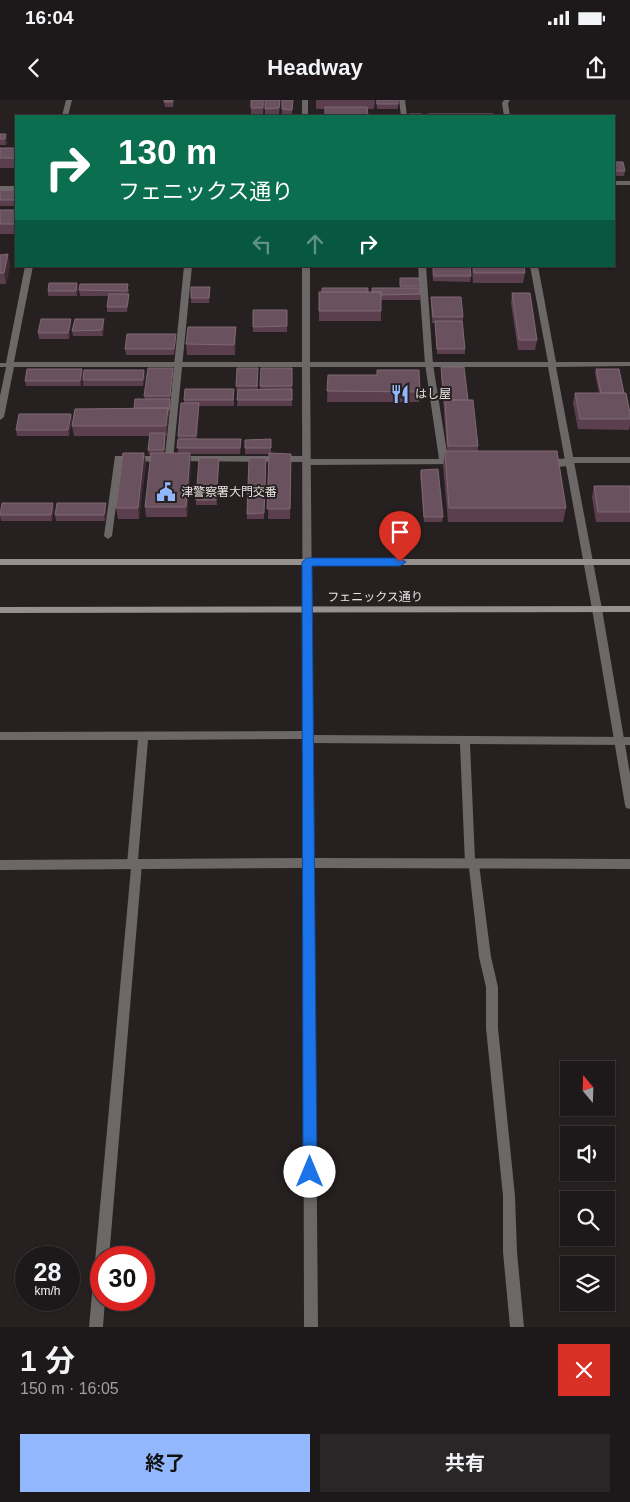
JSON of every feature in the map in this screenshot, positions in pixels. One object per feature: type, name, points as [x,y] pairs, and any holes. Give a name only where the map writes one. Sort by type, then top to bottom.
[{"type":"street","points":[[65,115],[69,100]]},
{"type":"street","points":[[305,100],[305,115]]},
{"type":"street","points":[[402,100],[404,115]]},
{"type":"street","points":[[507,100],[505,103],[507,115]]},
{"type":"street","points":[[615,183],[630,183]]},
{"type":"street","points":[[0,188],[15,188]]},
{"type":"street","points":[[0,417],[29,267]]},
{"type":"street","points":[[169,459],[180,365],[188,267]]},
{"type":"street","points":[[306,267],[311,1327]]},
{"type":"street","points":[[422,267],[430,364],[444,462]]},
{"type":"street","points":[[534,267],[597,609],[625,741],[630,805]]},
{"type":"street","points":[[0,365],[630,364]]},
{"type":"street","points":[[108,536],[118,458],[463,462]]},
{"type":"street","points":[[531,463],[630,460]]},
{"type":"street","points":[[0,562],[630,562]]},
{"type":"street","name":"フェニックス通り","points":[[0,610],[630,609]]},
{"type":"street","points":[[0,736],[625,741]]},
{"type":"street","points":[[103,1246],[135,864],[143,736]]},
{"type":"street","points":[[465,740],[472,864],[485,957],[492,987],[492,1028],[510,1196],[510,1252],[517,1327]]},
{"type":"street","points":[[0,865],[308,862],[630,864]]},
{"type":"street","points":[[96,1327],[97,1311]]},
{"type":"building","points":[[164,100],[173,100],[172,102],[164,102]]},
{"type":"building","points":[[251,100],[263,100],[263,108],[251,108]]},
{"type":"building","points":[[265,100],[280,100],[279,108],[265,109]]},
{"type":"building","points":[[282,100],[293,100],[292,110],[282,109]]},
{"type":"building","points":[[377,100],[398,100],[398,104],[377,104]]},
{"type":"building","points":[[325,107],[367,107],[368,115],[325,115]]},
{"type":"building","points":[[493,114],[494,115],[428,115]]},
{"type":"building","points":[[0,134],[6,134],[5,139],[0,139]]},
{"type":"building","points":[[0,148],[15,148],[15,158],[0,158]]},
{"type":"building","points":[[615,162],[623,162],[625,171],[615,171]]},
{"type":"building","points":[[0,190],[15,190],[15,200],[0,200]]},
{"type":"building","points":[[0,210],[15,210],[15,224],[0,224]]},
{"type":"building","points":[[8,254],[4,273],[0,273],[0,255]]},
{"type":"building","points":[[433,267],[470,267],[471,276],[434,276]]},
{"type":"building","points":[[474,267],[524,267],[525,273],[474,273]]},
{"type":"building","points":[[400,278],[419,278],[420,286],[400,286]]},
{"type":"building","points":[[49,283],[77,283],[76,291],[48,291]]},
{"type":"building","points":[[80,284],[128,284],[127,291],[79,290]]},
{"type":"building","points":[[191,287],[210,287],[209,298],[191,298]]},
{"type":"building","points":[[322,288],[368,288],[368,292],[322,292]]},
{"type":"building","points":[[372,288],[420,288],[420,294],[381,295],[381,292],[372,292]]},
{"type":"building","points":[[319,292],[381,292],[381,311],[319,311]]},
{"type":"building","points":[[512,293],[530,293],[537,340],[519,340]]},
{"type":"building","points":[[109,294],[129,294],[127,307],[107,307]]},
{"type":"building","points":[[431,297],[461,297],[463,317],[433,317]]},
{"type":"building","points":[[253,310],[287,310],[287,326],[253,327]]},
{"type":"building","points":[[41,319],[71,319],[68,333],[38,333]]},
{"type":"building","points":[[75,319],[104,319],[102,330],[72,331]]},
{"type":"building","points":[[435,321],[462,321],[465,349],[437,349]]},
{"type":"building","points":[[188,327],[236,327],[234,345],[186,344]]},
{"type":"building","points":[[127,334],[176,334],[174,349],[125,349]]},
{"type":"building","points":[[441,367],[464,367],[468,400],[444,401]]},
{"type":"building","points":[[148,368],[173,368],[170,396],[144,396]]},
{"type":"building","points":[[237,368],[258,368],[257,386],[236,386]]},
{"type":"building","points":[[261,368],[292,368],[292,386],[260,386]]},
{"type":"building","points":[[27,369],[82,369],[80,381],[25,381]]},
{"type":"building","points":[[596,369],[619,369],[624,393],[601,393]]},
{"type":"building","points":[[84,370],[144,370],[143,380],[83,380]]},
{"type":"building","points":[[377,370],[419,370],[420,392],[327,391],[328,375],[377,375]]},
{"type":"building","points":[[185,389],[234,389],[233,400],[184,400]]},
{"type":"building","points":[[292,389],[292,400],[237,400],[238,390]]},
{"type":"building","points":[[575,393],[626,393],[630,419],[580,419]]},
{"type":"building","points":[[135,399],[170,399],[169,410],[167,410],[168,408],[134,408]]},
{"type":"building","points":[[445,400],[473,400],[478,446],[448,446]]},
{"type":"building","points":[[181,403],[199,403],[196,436],[178,436]]},
{"type":"building","points":[[168,408],[166,426],[72,426],[75,409]]},
{"type":"building","points":[[19,414],[71,414],[68,430],[16,430]]},
{"type":"building","points":[[150,433],[165,433],[164,450],[148,450]]},
{"type":"building","points":[[178,439],[241,439],[240,448],[177,448]]},
{"type":"building","points":[[271,439],[271,448],[245,448],[245,440]]},
{"type":"building","points":[[445,451],[557,451],[566,508],[449,508]]},
{"type":"building","points":[[123,453],[144,453],[138,508],[116,508]]},
{"type":"building","points":[[151,453],[190,453],[186,507],[145,507]]},
{"type":"building","points":[[269,453],[291,454],[290,509],[267,509]]},
{"type":"building","points":[[199,458],[219,458],[216,500],[196,500]]},
{"type":"building","points":[[249,458],[266,458],[264,513],[247,514]]},
{"type":"building","points":[[438,469],[443,517],[424,517],[421,470]]},
{"type":"building","points":[[594,486],[630,486],[630,512],[598,512]]},
{"type":"building","points":[[2,503],[53,503],[51,515],[0,515]]},
{"type":"building","points":[[57,503],[106,503],[104,515],[55,515]]},
{"type":"place","name":"はし屋","points":[[400,394]]},
{"type":"place","name":"津警察署大門交番","points":[[166,492]]},
{"type":"route","points":[[310,1172],[307,562],[400,562]]}]
